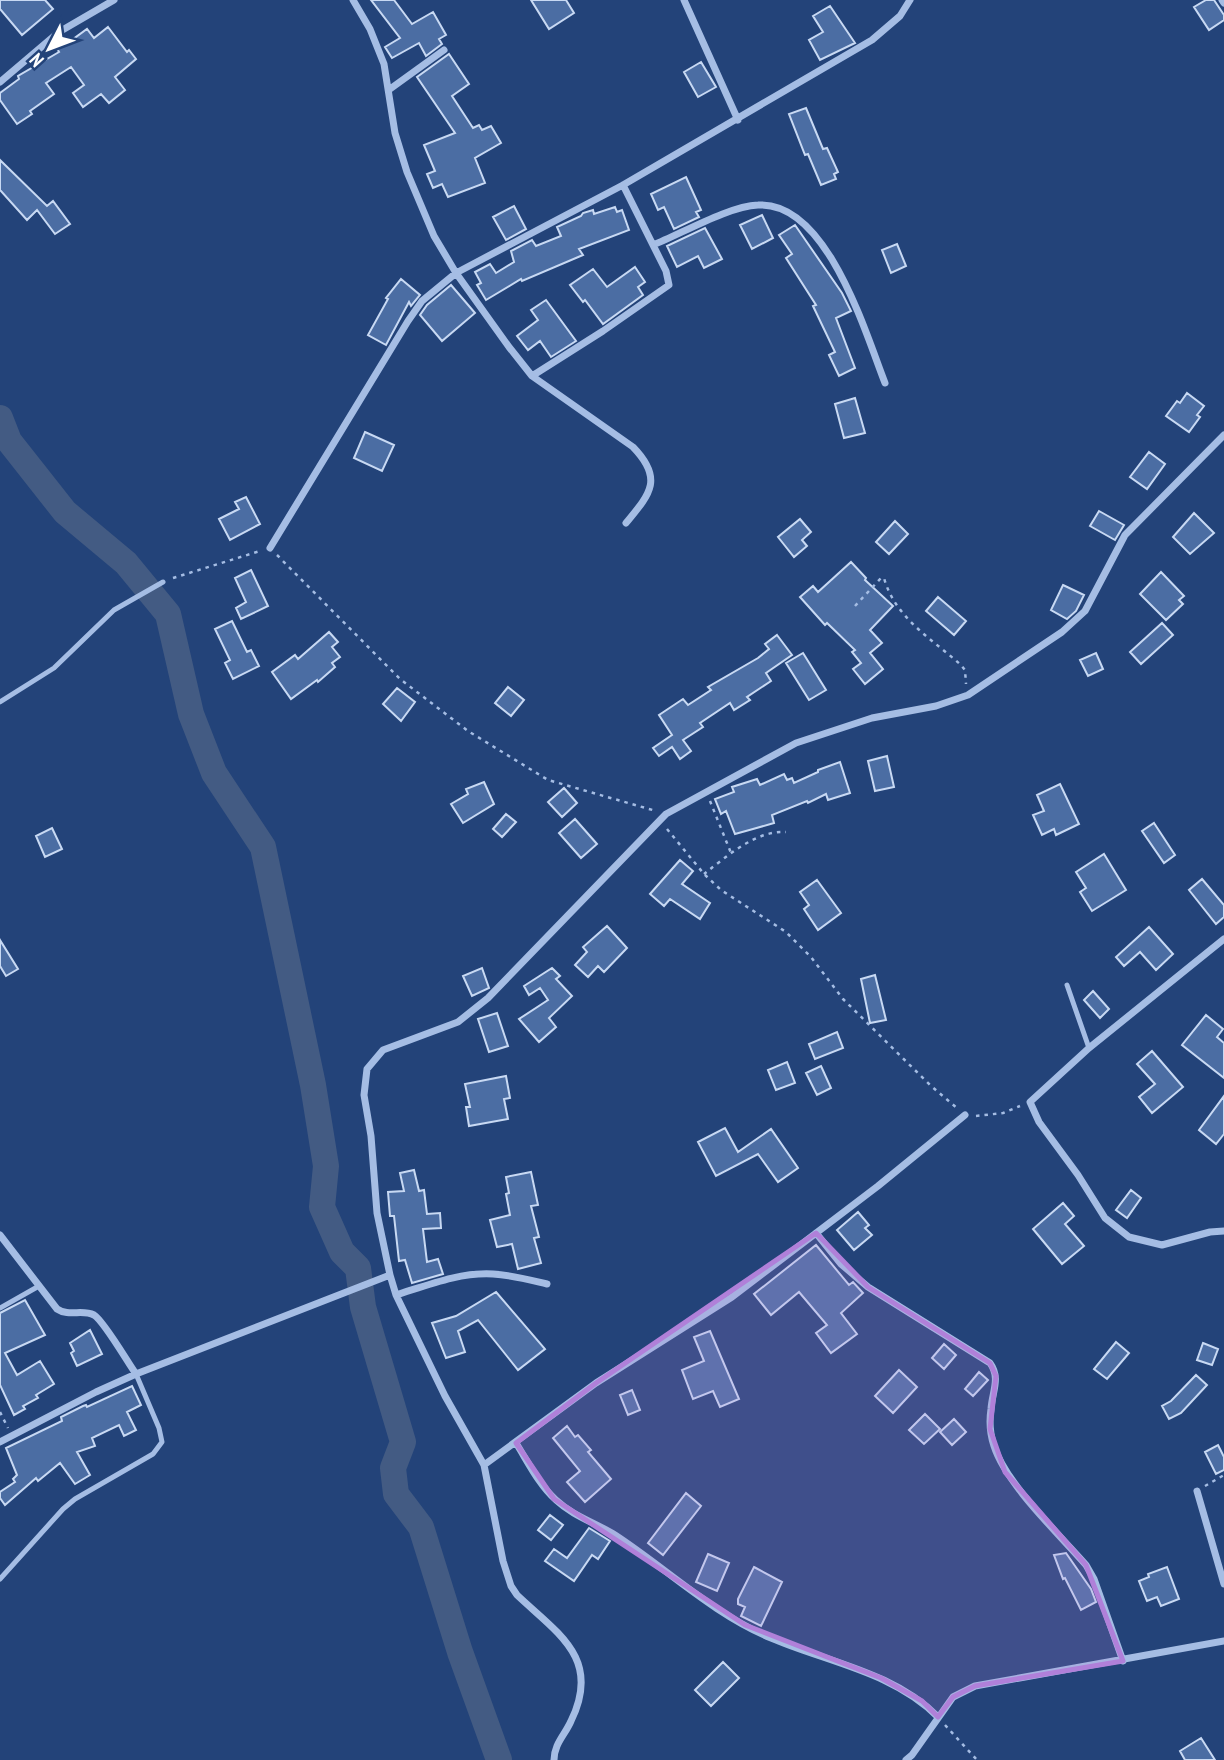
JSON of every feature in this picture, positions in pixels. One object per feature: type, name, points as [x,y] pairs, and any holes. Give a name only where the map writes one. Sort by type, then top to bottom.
[{"type":"street","points":[[0,82],[60,32],[114,0]]},
{"type":"street","points":[[353,0],[379,48],[390,89],[400,152],[434,236],[456,273],[532,376],[633,447],[644,458],[649,469],[651,487],[626,523]]},
{"type":"street","points":[[684,0],[738,120]]},
{"type":"street","points":[[270,548],[412,314],[430,293],[456,273],[623,185],[879,36],[900,16],[910,0]]},
{"type":"street","points":[[390,89],[444,50]]},
{"type":"street","points":[[532,376],[666,289],[670,282],[623,185]]},
{"type":"street","points":[[653,245],[713,219],[756,205],[769,205],[795,216],[814,234],[830,257],[853,301],[886,383]]},
{"type":"street","points":[[554,1760],[554,1751],[571,1722],[580,1698],[582,1669],[571,1646],[517,1595],[511,1586],[503,1561],[484,1465],[445,1396],[396,1295],[377,1213],[371,1136],[364,1095],[367,1069],[383,1050],[458,1022],[488,998],[666,814],[796,743],[872,718],[936,706],[968,695],[1062,632],[1085,611],[1125,535],[1224,435]]},
{"type":"street","points":[[1224,939],[1089,1048],[1030,1101],[1040,1122],[1105,1218],[1129,1237],[1162,1245],[1210,1232],[1224,1231]]},
{"type":"street","points":[[484,1465],[596,1383],[732,1297],[916,1156],[965,1115]]},
{"type":"street","points":[[816,1233],[841,1264],[868,1287],[990,1363],[996,1376],[990,1429],[1005,1472],[1087,1565],[1123,1661]]},
{"type":"street","points":[[0,1236],[57,1309],[64,1314],[87,1313],[98,1318],[136,1374]]},
{"type":"street","points":[[0,1442],[136,1374],[390,1275]]},
{"type":"street","points":[[396,1295],[454,1277],[475,1275],[516,1277],[547,1284]]},
{"type":"street","points":[[516,1443],[554,1499],[617,1536],[714,1607],[775,1640],[881,1678],[904,1689],[922,1701],[938,1717]]},
{"type":"street","points":[[1196,1491],[1224,1584]]},
{"type":"street","points":[[906,1760],[953,1697],[975,1686],[1224,1641]]},
{"type":"lane","points":[[0,702],[54,668],[114,610],[163,582]]},
{"type":"lane","points":[[1067,985],[1089,1048]]},
{"type":"lane","points":[[0,1308],[38,1286]]},
{"type":"lane","points":[[0,1579],[63,1508],[153,1454],[162,1442],[159,1428],[136,1374]]},
{"type":"path","points":[[163,582],[270,548],[400,679],[468,731],[548,780],[666,814]]},
{"type":"path","points":[[855,606],[877,581],[884,578],[889,594],[913,624],[961,664],[965,670],[968,695]]},
{"type":"path","points":[[707,793],[732,853]]},
{"type":"path","points":[[659,822],[704,874],[733,899],[786,932],[811,957],[852,1008],[930,1086],[965,1115],[1003,1113],[1030,1101]]},
{"type":"path","points":[[704,874],[732,853],[772,832],[786,832]]},
{"type":"path","points":[[0,1412],[12,1436]]},
{"type":"path","points":[[1196,1491],[1224,1475]]},
{"type":"path","points":[[938,1717],[977,1760]]},
{"type":"highlighted area","points":[[816,1233],[868,1287],[990,1363],[996,1376],[990,1429],[1005,1472],[1086,1565],[1123,1661],[975,1686],[953,1697],[938,1717],[922,1701],[881,1678],[745,1625],[554,1499],[516,1443],[596,1383]]},
{"type":"building","points":[[0,0],[45,0],[53,9],[22,35],[0,9]]},
{"type":"building","points":[[371,0],[394,0],[412,24],[433,12],[446,35],[439,39],[442,44],[426,56],[419,43],[392,58],[385,47],[400,38]]},
{"type":"building","points":[[531,0],[566,0],[574,13],[549,29]]},
{"type":"building","points":[[1206,0],[1214,0],[1224,15],[1224,20],[1209,30],[1194,7]]},
{"type":"building","points":[[830,6],[855,43],[820,60],[809,40],[823,32],[813,16]]},
{"type":"building","points":[[108,27],[127,52],[129,50],[136,59],[115,77],[125,90],[109,103],[101,94],[83,107],[73,93],[84,85],[71,67],[46,83],[54,94],[17,124],[0,100],[0,93],[19,79],[18,76],[59,52],[56,47],[67,39],[69,42],[87,29],[94,38]]},
{"type":"building","points":[[449,54],[469,84],[452,96],[473,128],[479,125],[482,130],[491,126],[501,143],[475,158],[485,183],[448,197],[442,184],[433,188],[427,174],[435,171],[424,145],[455,133],[417,77]]},
{"type":"building","points":[[701,62],[716,87],[698,97],[684,72]]},
{"type":"building","points":[[806,108],[823,149],[827,148],[838,172],[834,174],[836,179],[821,185],[808,154],[805,155],[789,114]]},
{"type":"building","points":[[0,160],[47,206],[53,201],[70,224],[55,234],[37,210],[27,220],[0,190]]},
{"type":"building","points":[[686,177],[701,210],[696,212],[699,217],[674,229],[664,207],[658,210],[651,194]]},
{"type":"building","points":[[514,206],[526,229],[506,240],[493,217]]},
{"type":"building","points":[[615,207],[617,212],[622,210],[629,230],[579,249],[583,255],[522,281],[521,279],[486,300],[477,285],[481,283],[475,272],[490,264],[496,273],[514,262],[511,251],[532,240],[536,246],[561,236],[557,227],[583,213],[593,210],[594,214]]},
{"type":"building","points":[[762,215],[773,238],[752,249],[740,225]]},
{"type":"building","points":[[795,225],[842,293],[851,311],[836,318],[855,368],[839,376],[829,355],[835,352],[813,306],[816,305],[786,258],[792,254],[779,235]]},
{"type":"building","points":[[705,228],[722,259],[704,268],[698,256],[677,267],[667,246]]},
{"type":"building","points":[[897,244],[906,266],[891,273],[882,250]]},
{"type":"building","points":[[635,267],[645,282],[638,287],[643,295],[603,324],[570,285],[593,269],[607,287]]},
{"type":"building","points":[[401,279],[420,295],[411,306],[409,302],[386,345],[368,335],[388,299],[386,298]]},
{"type":"building","points":[[451,285],[475,313],[442,341],[420,315],[427,305]]},
{"type":"building","points":[[546,300],[576,341],[551,357],[540,341],[528,350],[517,336],[538,320],[531,310]]},
{"type":"building","points":[[1187,393],[1204,406],[1189,432],[1166,416]]},
{"type":"building","points":[[855,398],[865,433],[844,438],[835,404]]},
{"type":"building","points":[[365,432],[394,445],[382,471],[354,458]]},
{"type":"building","points":[[1149,452],[1165,464],[1147,489],[1130,477]]},
{"type":"building","points":[[246,497],[260,524],[230,540],[219,519],[239,509],[235,502]]},
{"type":"building","points":[[1099,511],[1124,525],[1115,540],[1090,526]]},
{"type":"building","points":[[1194,513],[1214,533],[1190,554],[1173,537]]},
{"type":"building","points":[[800,519],[811,532],[802,540],[807,546],[794,557],[778,537]]},
{"type":"building","points":[[895,521],[908,534],[889,554],[876,542]]},
{"type":"building","points":[[851,562],[865,580],[893,606],[870,630],[882,643],[870,653],[883,669],[865,684],[853,669],[861,663],[852,652],[855,650],[827,623],[825,625],[800,597],[813,586],[818,592]]},
{"type":"building","points":[[251,570],[268,606],[241,619],[236,608],[246,602],[235,578]]},
{"type":"building","points":[[1161,572],[1184,596],[1179,600],[1183,604],[1166,620],[1140,594]]},
{"type":"building","points":[[1063,585],[1084,595],[1076,611],[1067,619],[1051,610]]},
{"type":"building","points":[[938,597],[966,621],[954,635],[926,611]]},
{"type":"building","points":[[232,621],[247,652],[251,650],[259,666],[233,679],[225,663],[230,660],[215,629]]},
{"type":"building","points":[[1162,623],[1173,635],[1141,664],[1130,652]]},
{"type":"building","points":[[329,632],[338,642],[332,647],[340,657],[332,663],[335,667],[318,682],[317,680],[291,699],[272,672],[295,655],[298,659]]},
{"type":"building","points":[[777,635],[792,655],[766,673],[771,681],[747,697],[750,700],[734,710],[730,703],[700,723],[703,727],[683,740],[691,751],[680,759],[672,747],[659,756],[653,748],[672,735],[659,715],[683,699],[688,705],[711,690],[708,687],[769,649],[765,644]]},
{"type":"building","points":[[803,653],[826,690],[809,700],[786,663]]},
{"type":"building","points":[[1096,653],[1103,669],[1088,676],[1080,660]]},
{"type":"building","points":[[508,687],[524,700],[511,716],[495,703]]},
{"type":"building","points":[[397,688],[415,702],[401,721],[383,704]]},
{"type":"building","points":[[887,756],[894,787],[875,791],[868,761]]},
{"type":"building","points":[[840,762],[850,793],[828,800],[826,794],[808,803],[807,801],[772,815],[774,823],[735,834],[726,811],[721,814],[715,799],[734,792],[732,787],[757,779],[760,785],[784,774],[787,780],[792,778],[794,783]]},
{"type":"building","points":[[484,782],[494,804],[463,823],[451,804],[468,794],[466,789]]},
{"type":"building","points":[[1060,784],[1079,824],[1056,835],[1054,829],[1042,835],[1033,815],[1044,811],[1037,795]]},
{"type":"building","points":[[564,788],[577,803],[562,817],[548,802]]},
{"type":"building","points":[[506,814],[516,822],[502,837],[493,829]]},
{"type":"building","points":[[575,819],[597,844],[581,858],[559,833]]},
{"type":"building","points":[[1154,823],[1175,855],[1164,863],[1142,831]]},
{"type":"building","points":[[52,828],[62,849],[45,857],[36,836]]},
{"type":"building","points":[[1104,854],[1126,890],[1092,911],[1080,892],[1086,888],[1076,872]]},
{"type":"building","points":[[680,860],[693,871],[682,884],[710,903],[700,919],[670,899],[664,906],[650,894]]},
{"type":"building","points":[[1202,879],[1224,905],[1224,917],[1216,924],[1189,890]]},
{"type":"building","points":[[817,880],[841,913],[818,930],[804,909],[809,905],[800,892]]},
{"type":"building","points":[[607,926],[627,948],[604,972],[598,966],[588,977],[575,965],[587,952],[583,947]]},
{"type":"building","points":[[1149,927],[1173,954],[1156,970],[1140,952],[1124,966],[1116,957]]},
{"type":"building","points":[[0,940],[18,969],[6,976],[0,966]]},
{"type":"building","points":[[482,968],[489,988],[472,996],[463,976]]},
{"type":"building","points":[[552,968],[560,976],[556,979],[572,996],[549,1018],[556,1027],[539,1042],[519,1019],[548,1000],[540,988],[529,995],[524,986]]},
{"type":"building","points":[[875,975],[886,1020],[870,1023],[861,979]]},
{"type":"building","points":[[1093,991],[1109,1009],[1100,1018],[1084,1000]]},
{"type":"building","points":[[497,1013],[508,1046],[489,1052],[478,1019]]},
{"type":"building","points":[[1206,1015],[1223,1029],[1217,1037],[1224,1043],[1224,1078],[1182,1045]]},
{"type":"building","points":[[837,1032],[843,1048],[815,1059],[809,1044]]},
{"type":"building","points":[[1152,1051],[1183,1087],[1152,1113],[1139,1097],[1155,1084],[1137,1064]]},
{"type":"building","points":[[787,1062],[795,1083],[776,1090],[768,1070]]},
{"type":"building","points":[[821,1066],[831,1088],[817,1095],[806,1073]]},
{"type":"building","points":[[506,1076],[510,1098],[504,1099],[508,1119],[469,1126],[466,1107],[470,1107],[465,1084]]},
{"type":"building","points":[[1224,1096],[1224,1134],[1216,1144],[1199,1130]]},
{"type":"building","points":[[725,1128],[738,1152],[771,1129],[798,1168],[778,1182],[758,1154],[716,1176],[698,1142]]},
{"type":"building","points":[[414,1170],[419,1191],[424,1190],[427,1214],[440,1213],[441,1228],[423,1229],[427,1262],[438,1259],[443,1274],[412,1283],[405,1260],[399,1261],[394,1216],[390,1216],[388,1192],[404,1191],[400,1173]]},
{"type":"building","points":[[531,1172],[538,1205],[531,1206],[539,1237],[534,1238],[541,1263],[518,1269],[512,1244],[497,1247],[490,1220],[510,1215],[506,1177]]},
{"type":"building","points":[[1131,1190],[1141,1198],[1127,1218],[1116,1210]]},
{"type":"building","points":[[1063,1203],[1074,1216],[1065,1224],[1084,1246],[1062,1264],[1033,1229]]},
{"type":"building","points":[[858,1212],[869,1225],[865,1228],[872,1235],[854,1250],[837,1230]]},
{"type":"building","points":[[816,1245],[849,1285],[853,1282],[863,1293],[841,1313],[857,1334],[831,1353],[816,1333],[827,1325],[799,1292],[771,1315],[754,1294]]},
{"type":"building","points":[[496,1292],[545,1349],[518,1370],[478,1320],[458,1331],[465,1352],[446,1358],[432,1323],[456,1316]]},
{"type":"building","points":[[25,1300],[45,1335],[5,1353],[17,1375],[40,1361],[54,1384],[36,1395],[38,1398],[23,1406],[25,1409],[14,1415],[0,1385],[0,1313]]},
{"type":"building","points":[[90,1330],[102,1354],[77,1366],[70,1343]]},
{"type":"building","points":[[710,1331],[739,1399],[720,1407],[713,1391],[693,1399],[682,1370],[704,1361],[694,1337]]},
{"type":"building","points":[[1116,1342],[1129,1353],[1107,1379],[1094,1369]]},
{"type":"building","points":[[1203,1343],[1218,1349],[1212,1365],[1197,1360]]},
{"type":"building","points":[[944,1344],[956,1355],[944,1369],[932,1358]]},
{"type":"building","points":[[899,1370],[917,1387],[893,1413],[875,1396]]},
{"type":"building","points":[[979,1372],[988,1380],[973,1396],[965,1389]]},
{"type":"building","points":[[1196,1375],[1207,1385],[1181,1413],[1169,1419],[1162,1406],[1171,1401]]},
{"type":"building","points":[[132,1386],[141,1405],[127,1412],[136,1430],[124,1436],[119,1425],[92,1438],[95,1446],[77,1452],[90,1475],[75,1484],[60,1463],[38,1481],[36,1478],[5,1505],[0,1498],[0,1492],[15,1482],[13,1479],[17,1475],[6,1448],[62,1421],[61,1417],[83,1406],[87,1407]]},
{"type":"building","points":[[632,1390],[640,1410],[628,1415],[620,1395]]},
{"type":"building","points":[[925,1414],[940,1429],[924,1444],[909,1430]]},
{"type":"building","points":[[954,1419],[966,1432],[952,1445],[940,1432]]},
{"type":"building","points":[[567,1426],[575,1437],[578,1435],[591,1450],[588,1452],[611,1479],[585,1502],[567,1482],[580,1471],[553,1438]]},
{"type":"building","points":[[1218,1445],[1224,1457],[1224,1470],[1216,1474],[1205,1452]]},
{"type":"building","points":[[686,1493],[701,1506],[663,1555],[648,1543]]},
{"type":"building","points":[[550,1515],[563,1525],[551,1540],[538,1530]]},
{"type":"building","points":[[589,1528],[610,1541],[598,1559],[592,1555],[574,1581],[545,1561],[554,1549],[567,1558]]},
{"type":"building","points":[[1066,1553],[1091,1589],[1096,1602],[1081,1610],[1065,1578],[1063,1579],[1054,1555]]},
{"type":"building","points":[[708,1554],[729,1563],[717,1591],[696,1582]]},
{"type":"building","points":[[754,1567],[782,1582],[761,1626],[741,1616],[745,1607],[738,1604]]},
{"type":"building","points":[[1167,1567],[1179,1599],[1161,1606],[1157,1597],[1147,1601],[1139,1581],[1149,1577],[1148,1574]]},
{"type":"building","points":[[723,1662],[739,1678],[711,1706],[695,1690]]},
{"type":"building","points":[[1201,1738],[1215,1760],[1185,1760],[1180,1751]]},
{"type":"waterway","points":[[0,418],[9,441],[65,512],[126,563],[168,614],[191,714],[214,773],[263,847],[313,1085],[326,1166],[322,1207],[342,1252],[358,1268],[363,1307],[403,1442],[393,1468],[396,1494],[421,1527],[460,1652],[499,1760]]}]
